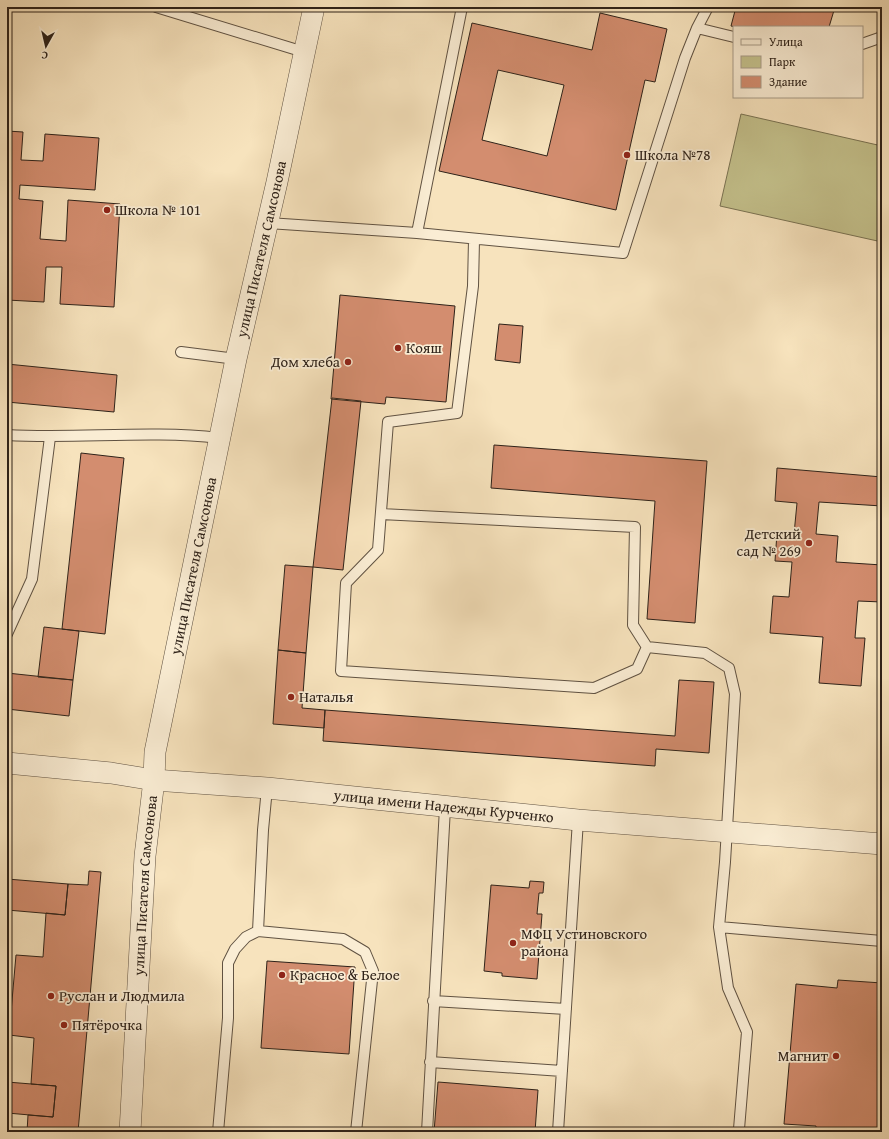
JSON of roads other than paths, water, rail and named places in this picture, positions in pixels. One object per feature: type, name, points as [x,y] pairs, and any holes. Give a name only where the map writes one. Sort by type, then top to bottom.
[{"type":"street","name":"улица Писателя Самсонова","points":[[130,1132],[145,856],[154,780],[155,752],[219,438],[268,223],[314,7]]},
{"type":"street","name":"улица имени Надежды Курченко","points":[[7,763],[112,773],[154,780],[267,788],[445,808],[882,844]]},
{"type":"lane","points":[[156,7],[304,52]]},
{"type":"lane","points":[[417,233],[462,7]]},
{"type":"lane","points":[[268,223],[417,233],[474,240],[623,253],[685,58],[697,28],[708,7]]},
{"type":"lane","points":[[697,28],[733,37]]},
{"type":"lane","points":[[863,44],[882,37]]},
{"type":"lane","points":[[474,240],[473,286],[457,413],[388,422],[378,550],[346,583],[341,671],[594,688],[637,669],[647,646]]},
{"type":"lane","points":[[181,352],[236,359]]},
{"type":"lane","points":[[7,435],[50,438],[182,434],[219,438]]},
{"type":"lane","points":[[7,634],[32,579],[50,438]]},
{"type":"lane","points":[[381,514],[635,527],[633,625],[647,646],[705,653],[729,668],[735,694],[727,832],[719,927],[728,988],[747,1032],[739,1129],[740,1132]]},
{"type":"lane","points":[[258,931],[263,830],[267,788]]},
{"type":"lane","points":[[427,1132],[433,1001],[445,808]]},
{"type":"lane","points":[[558,1132],[578,820]]},
{"type":"lane","points":[[719,927],[882,941]]},
{"type":"lane","points":[[218,1132],[228,1018],[228,963],[235,949],[246,937],[258,931],[343,939],[365,952],[373,971],[356,1132]]},
{"type":"lane","points":[[433,1001],[566,1009]]},
{"type":"lane","points":[[430,1062],[562,1071]]},
{"type":"place","name":"Школа №78","points":[[627,155]]},
{"type":"place","name":"Школа № 101","points":[[107,210]]},
{"type":"place","name":"Кояш","points":[[398,348]]},
{"type":"place","name":"Дом хлеба","points":[[348,362]]},
{"type":"place","name":"Детский сад № 269","points":[[809,543]]},
{"type":"place","name":"Наталья","points":[[291,697]]},
{"type":"place","name":"МФЦ Устиновского района","points":[[513,943]]},
{"type":"place","name":"Красное & Белое","points":[[282,975]]},
{"type":"place","name":"Руслан и Людмила","points":[[51,996]]},
{"type":"place","name":"Пятёрочка","points":[[64,1025]]},
{"type":"place","name":"Магнит","points":[[836,1056]]}]
